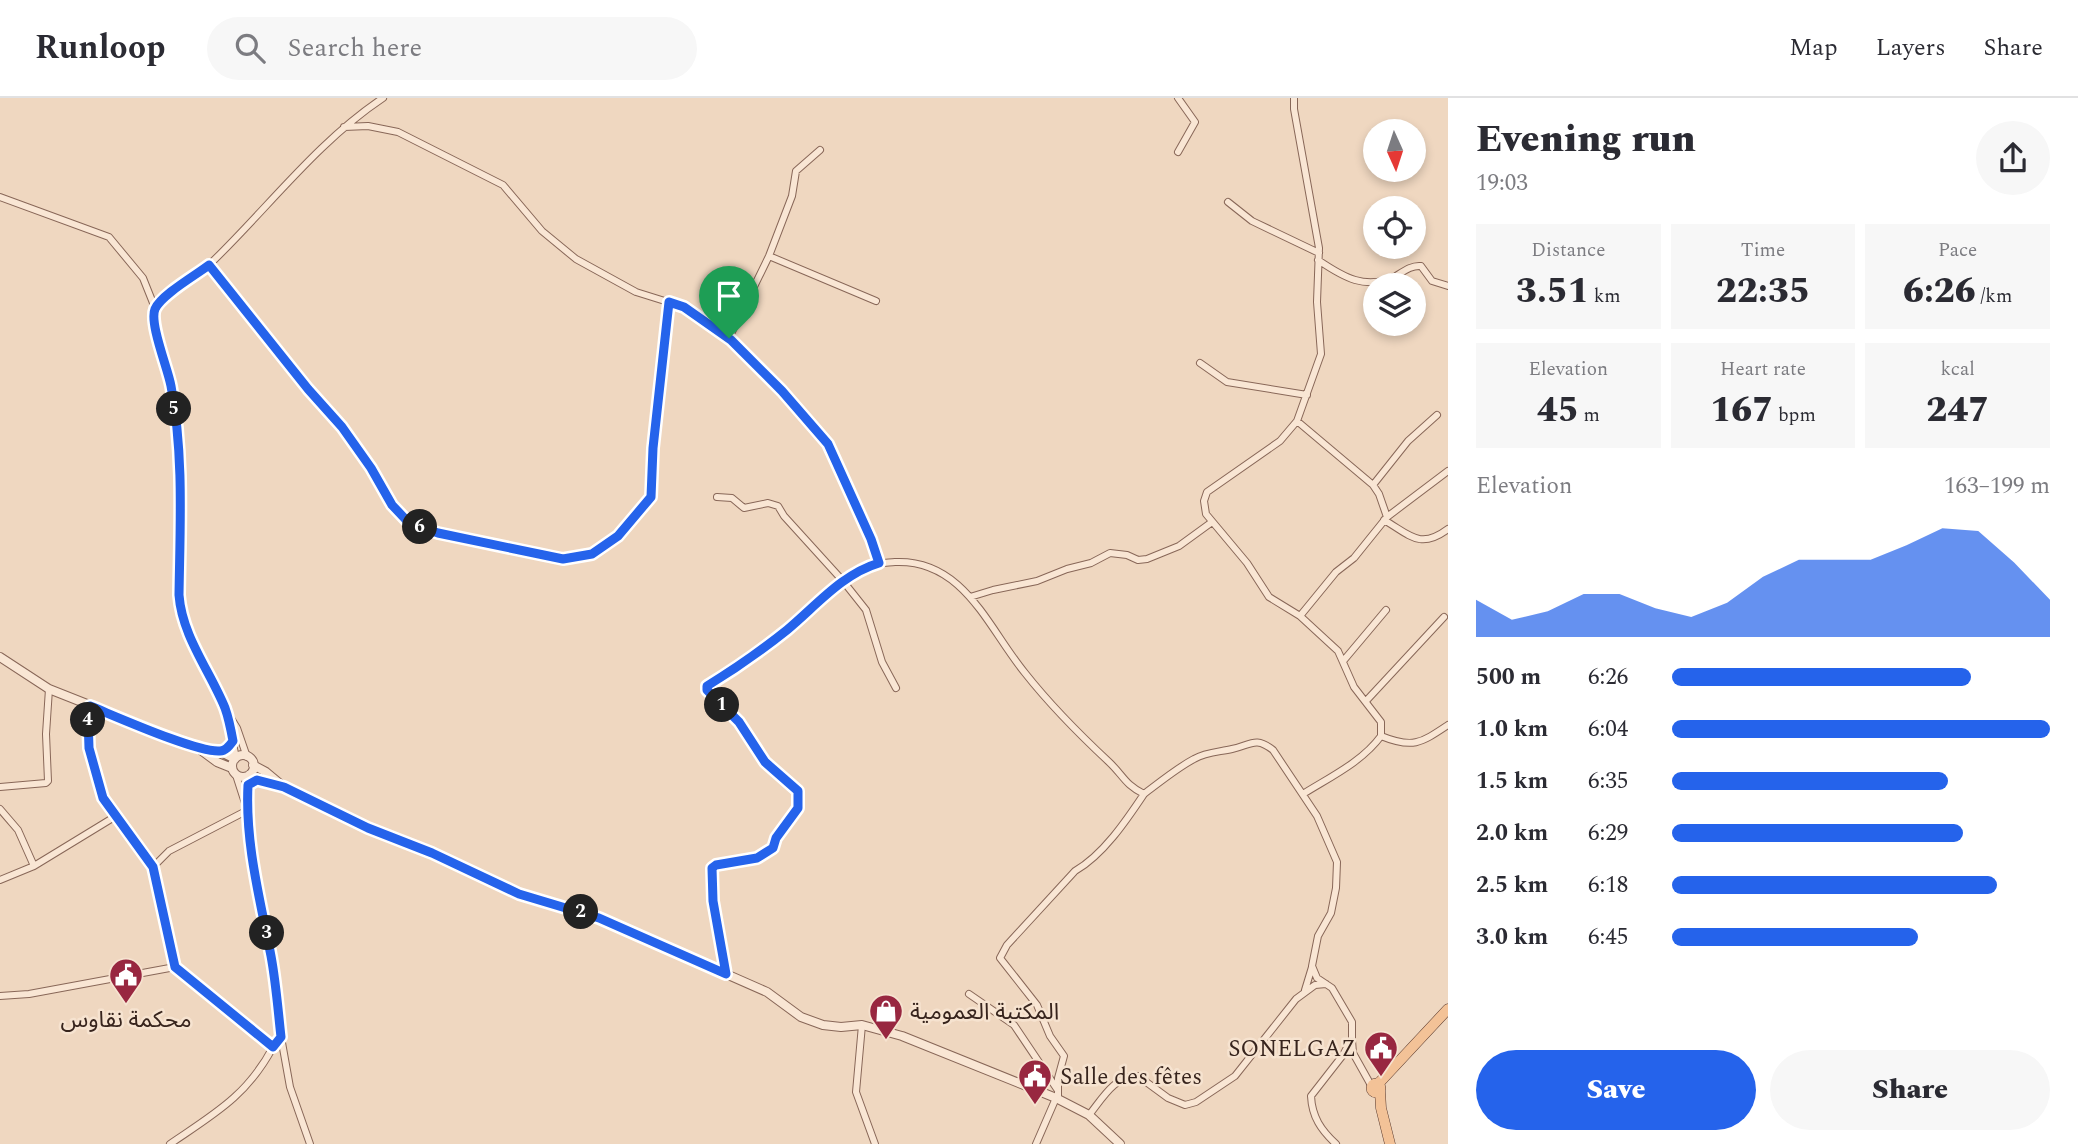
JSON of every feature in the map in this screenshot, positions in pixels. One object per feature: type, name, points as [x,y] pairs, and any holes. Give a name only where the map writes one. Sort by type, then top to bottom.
[{"type":"main road","points":[[1390,1144],[1377,1089],[1448,1009]]},
{"type":"street","points":[[155,308],[209,265],[342,128],[383,98]]},
{"type":"street","points":[[1178,98],[1195,122],[1178,152]]},
{"type":"street","points":[[1294,98],[1318,257],[1317,302],[1321,354],[1297,421],[1280,441],[1207,492],[1204,501],[1206,514],[1247,564],[1269,597],[1300,616],[1338,651],[1354,687],[1381,722],[1381,736],[1349,766],[1303,794]]},
{"type":"street","points":[[364,111],[362,119],[368,125]]},
{"type":"street","points":[[342,128],[368,125],[398,132],[503,185],[542,231],[576,259],[636,292],[684,307],[729,338],[782,391],[828,444],[871,539],[879,563]]},
{"type":"street","points":[[729,338],[769,256],[792,196],[796,171],[820,149]]},
{"type":"street","points":[[0,197],[109,237],[143,278],[155,308],[153,320],[167,368],[179,443],[181,611],[186,627],[237,728],[247,757],[253,765],[267,772],[284,787]]},
{"type":"street","points":[[1227,202],[1252,222],[1318,257],[1344,278],[1372,284],[1392,278],[1413,266],[1421,266],[1437,284],[1448,286]]},
{"type":"street","points":[[769,256],[876,301]]},
{"type":"street","points":[[209,265],[308,389],[342,427],[371,468],[392,505],[409,523],[438,533],[563,559],[592,554],[618,536],[651,497],[653,448],[669,302]]},
{"type":"street","points":[[1200,363],[1227,382],[1307,395]]},
{"type":"street","points":[[1373,485],[1408,441],[1437,415]]},
{"type":"street","points":[[1297,421],[1373,485],[1385,519],[1423,541],[1437,537],[1448,529]]},
{"type":"street","points":[[1300,616],[1336,572],[1354,558],[1385,519],[1448,471]]},
{"type":"street","points":[[717,497],[732,498],[744,508],[768,503],[778,506],[783,516],[866,610],[882,662],[896,688]]},
{"type":"street","points":[[971,597],[1037,581],[1091,563],[1110,553],[1138,560],[1147,559],[1179,546],[1212,522]]},
{"type":"street","points":[[726,974],[713,901],[712,868],[757,858],[773,848],[776,838],[798,808],[800,800],[798,791],[765,762],[739,722],[707,690],[707,686],[732,671],[787,629],[861,568],[879,563],[912,561],[932,566],[951,579],[971,597],[1022,670],[1058,713],[1116,768],[1131,788],[1144,794]]},
{"type":"street","points":[[1344,660],[1387,610]]},
{"type":"street","points":[[1366,701],[1444,617]]},
{"type":"street","points":[[0,657],[49,689],[90,706],[198,748],[219,751],[235,759],[247,757]]},
{"type":"street","points":[[0,787],[48,781],[46,734],[49,689]]},
{"type":"street","points":[[90,706],[89,748],[103,798],[153,867],[175,967],[273,1047]]},
{"type":"street","points":[[226,710],[233,741],[234,772],[246,808],[249,840],[272,961],[290,1087],[310,1144]]},
{"type":"street","points":[[1381,736],[1405,745],[1418,743],[1448,725]]},
{"type":"street","points":[[219,751],[229,747],[233,741]]},
{"type":"street","points":[[1036,1144],[1057,1096],[1058,1078],[1064,1056],[1050,1036],[1037,1005],[1000,958],[1007,945],[1112,836],[1144,794],[1195,758],[1253,741],[1265,744],[1273,750],[1317,816],[1337,862],[1336,888],[1331,913],[1318,936],[1310,980],[1304,992]]},
{"type":"street","points":[[198,748],[210,758],[250,779],[284,787],[368,828],[432,853],[519,894],[599,918],[767,992],[801,1017],[813,1022],[834,1027],[862,1025],[902,1036],[1057,1096],[1089,1115],[1120,1144]]},
{"type":"street","points":[[246,808],[253,765]]},
{"type":"street","points":[[153,867],[169,851],[246,808]]},
{"type":"street","points":[[0,809],[18,830],[34,866]]},
{"type":"street","points":[[0,880],[34,866],[116,816]]},
{"type":"street","points":[[1312,966],[1317,978],[1332,988],[1352,1022],[1353,1054],[1377,1089]]},
{"type":"street","points":[[0,996],[29,994],[175,967]]},
{"type":"street","points":[[1089,1115],[1116,1083],[1130,1076],[1138,1076],[1185,1105],[1196,1102],[1235,1076],[1304,992],[1315,985],[1326,984]]},
{"type":"street","points":[[970,994],[1014,1025],[1057,1096]]},
{"type":"street","points":[[862,1025],[856,1092],[875,1144]]},
{"type":"street","points":[[170,1144],[233,1101],[263,1065],[281,1037]]},
{"type":"street","points":[[1336,1144],[1318,1125],[1311,1096],[1352,1038]]},
{"type":"street","points":[[1342,1055],[1353,1054]]},
{"type":"place","name":"محكمة نقاوس","points":[[126,1005]]},
{"type":"place","name":"المكتبة العمومية","points":[[886,1041]]},
{"type":"place","name":"SONELGAZ","points":[[1381,1078]]},
{"type":"place","name":"Salle des fêtes","points":[[1035,1106]]},
{"type":"route","points":[[209,265],[308,389],[342,427],[371,468],[392,505],[409,523],[438,533],[563,559],[592,554],[618,536],[651,497],[653,448],[669,302],[684,307],[729,338],[782,391],[828,444],[871,539],[879,563],[861,568],[787,629],[732,671],[707,686],[707,690],[739,722],[765,762],[798,791],[800,800],[798,808],[776,838],[773,848],[766,854],[712,868],[713,901],[726,974],[599,918],[519,894],[432,853],[368,828],[284,787],[257,780],[248,785],[246,811],[272,961],[281,1037],[273,1047],[175,967],[153,867],[103,798],[89,748],[90,706],[198,748],[219,751],[229,747],[233,741],[226,710],[181,611],[179,443],[172,390],[153,320],[155,308],[209,265]]}]
